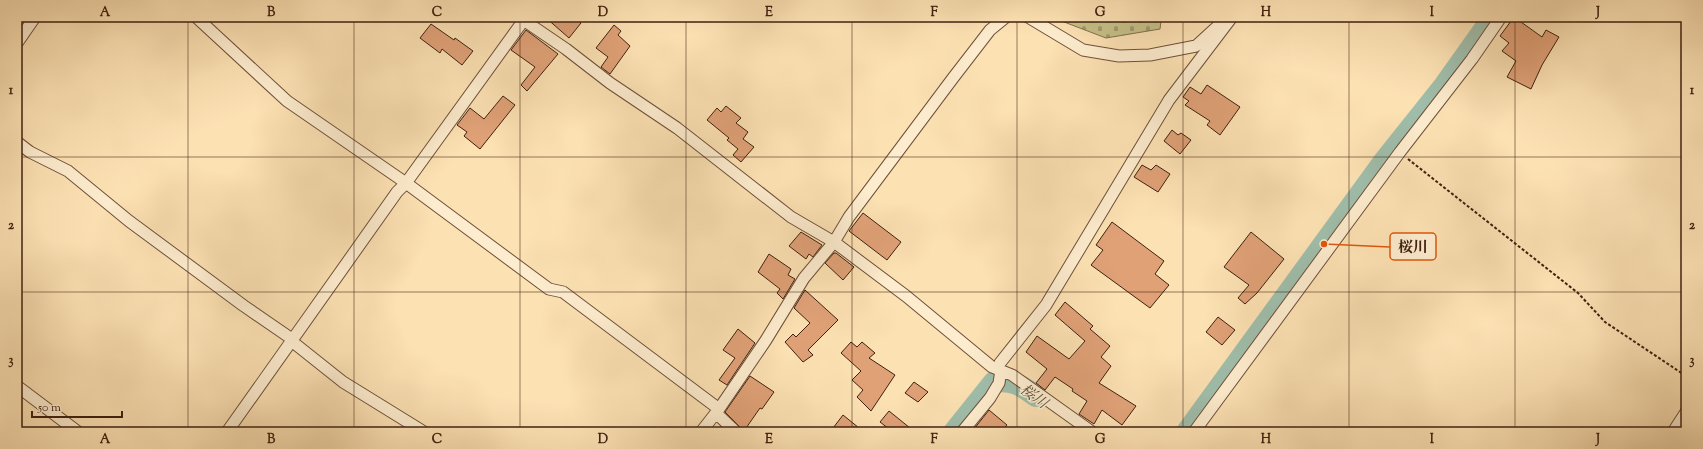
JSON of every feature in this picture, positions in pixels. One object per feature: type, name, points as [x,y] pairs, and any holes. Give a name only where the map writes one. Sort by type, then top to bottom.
[{"type":"street","points":[[17,43],[35,17]]},
{"type":"street","points":[[196,17],[287,101],[406,183],[549,289],[563,292],[718,411],[736,432]]},
{"type":"street","points":[[701,432],[718,411],[766,340],[804,278],[834,242],[849,217],[990,30],[1006,17]]},
{"type":"street","points":[[1028,17],[1083,50],[1119,56],[1150,55],[1196,46],[1228,17]]},
{"type":"street","points":[[962,432],[990,398],[999,375],[1000,363],[1046,305],[1169,100],[1232,17]]},
{"type":"street","points":[[1194,432],[1400,152],[1472,59],[1501,17]]},
{"type":"street","points":[[227,432],[292,338],[397,192],[406,183],[523,18],[610,83],[677,128],[791,217],[834,242],[906,296],[992,367],[999,375],[1012,375],[1092,432]]},
{"type":"street","points":[[17,142],[30,152],[68,171],[142,230],[244,306],[292,338],[294,343],[343,382],[424,432]]},
{"type":"street","points":[[17,386],[78,432]]},
{"type":"street","points":[[1673,432],[1686,412]]},
{"type":"path","points":[[1400,152],[1578,293],[1606,322],[1683,374],[1686,381],[1684,403],[1686,406]]},
{"type":"green space","points":[[1051,17],[1155,17],[1161,21],[1160,29],[1106,38]]},
{"type":"building","points":[[545,17],[574,17],[581,23],[569,38]]},
{"type":"building","points":[[1514,17],[1542,37],[1546,30],[1559,37],[1542,65],[1531,89],[1507,77],[1516,61],[1502,51],[1509,43],[1500,36]]},
{"type":"building","points":[[431,24],[454,40],[455,38],[473,51],[462,65],[442,49],[440,53],[420,38]]},
{"type":"building","points":[[614,25],[621,31],[618,35],[630,46],[610,74],[601,67],[608,57],[596,48]]},
{"type":"building","points":[[526,30],[558,54],[527,91],[521,85],[535,67],[511,50]]},
{"type":"building","points":[[1207,85],[1240,107],[1220,135],[1207,125],[1210,121],[1185,105],[1189,101],[1183,97],[1190,87],[1201,94]]},
{"type":"building","points":[[503,96],[515,105],[480,149],[464,136],[467,132],[457,125],[470,108],[484,119]]},
{"type":"building","points":[[726,106],[741,118],[736,123],[748,132],[743,139],[754,147],[741,162],[733,155],[738,149],[727,140],[729,138],[707,120],[717,108],[721,112]]},
{"type":"building","points":[[1172,130],[1178,135],[1181,133],[1191,140],[1180,154],[1164,141]]},
{"type":"building","points":[[1142,165],[1151,170],[1156,165],[1170,174],[1158,192],[1134,177]]},
{"type":"building","points":[[863,213],[901,242],[887,260],[849,231]]},
{"type":"building","points":[[1112,222],[1164,261],[1155,274],[1169,285],[1150,308],[1091,265],[1103,250],[1096,245]]},
{"type":"building","points":[[801,232],[822,245],[813,257],[809,254],[806,259],[789,246]]},
{"type":"building","points":[[1251,232],[1284,259],[1257,293],[1245,304],[1238,298],[1249,285],[1224,267]]},
{"type":"building","points":[[834,253],[854,267],[843,280],[825,263]]},
{"type":"building","points":[[769,254],[791,269],[788,275],[795,279],[783,299],[777,293],[780,289],[758,272]]},
{"type":"building","points":[[805,290],[838,320],[808,350],[813,355],[803,362],[785,342],[793,334],[796,337],[810,323],[794,308]]},
{"type":"building","points":[[1065,302],[1093,326],[1090,329],[1110,346],[1101,357],[1111,366],[1099,383],[1136,406],[1122,425],[1102,410],[1094,424],[1079,414],[1087,401],[1055,377],[1045,390],[1036,383],[1047,369],[1026,352],[1037,336],[1069,359],[1085,341],[1055,315]]},
{"type":"building","points":[[1218,317],[1235,330],[1222,345],[1206,332]]},
{"type":"building","points":[[738,329],[755,343],[727,385],[719,380],[735,358],[723,350]]},
{"type":"building","points":[[851,342],[857,347],[862,342],[875,353],[869,358],[895,375],[871,411],[857,397],[863,390],[852,380],[861,371],[841,353]]},
{"type":"building","points":[[750,376],[774,392],[762,409],[760,408],[744,431],[725,412]]},
{"type":"building","points":[[914,382],[928,392],[918,402],[905,393]]},
{"type":"building","points":[[989,410],[1007,425],[1001,432],[978,432],[974,429]]},
{"type":"building","points":[[889,411],[915,432],[893,432],[880,422]]},
{"type":"building","points":[[843,415],[864,432],[830,432]]},
{"type":"waterway","name":"桜川","points":[[1187,432],[1385,160],[1444,86],[1493,17]]},
{"type":"waterway","name":"桜川","points":[[954,432],[994,382],[1012,382],[1022,386],[1036,396]]},
{"type":"place","name":"桜川","points":[[1324,244]]}]
